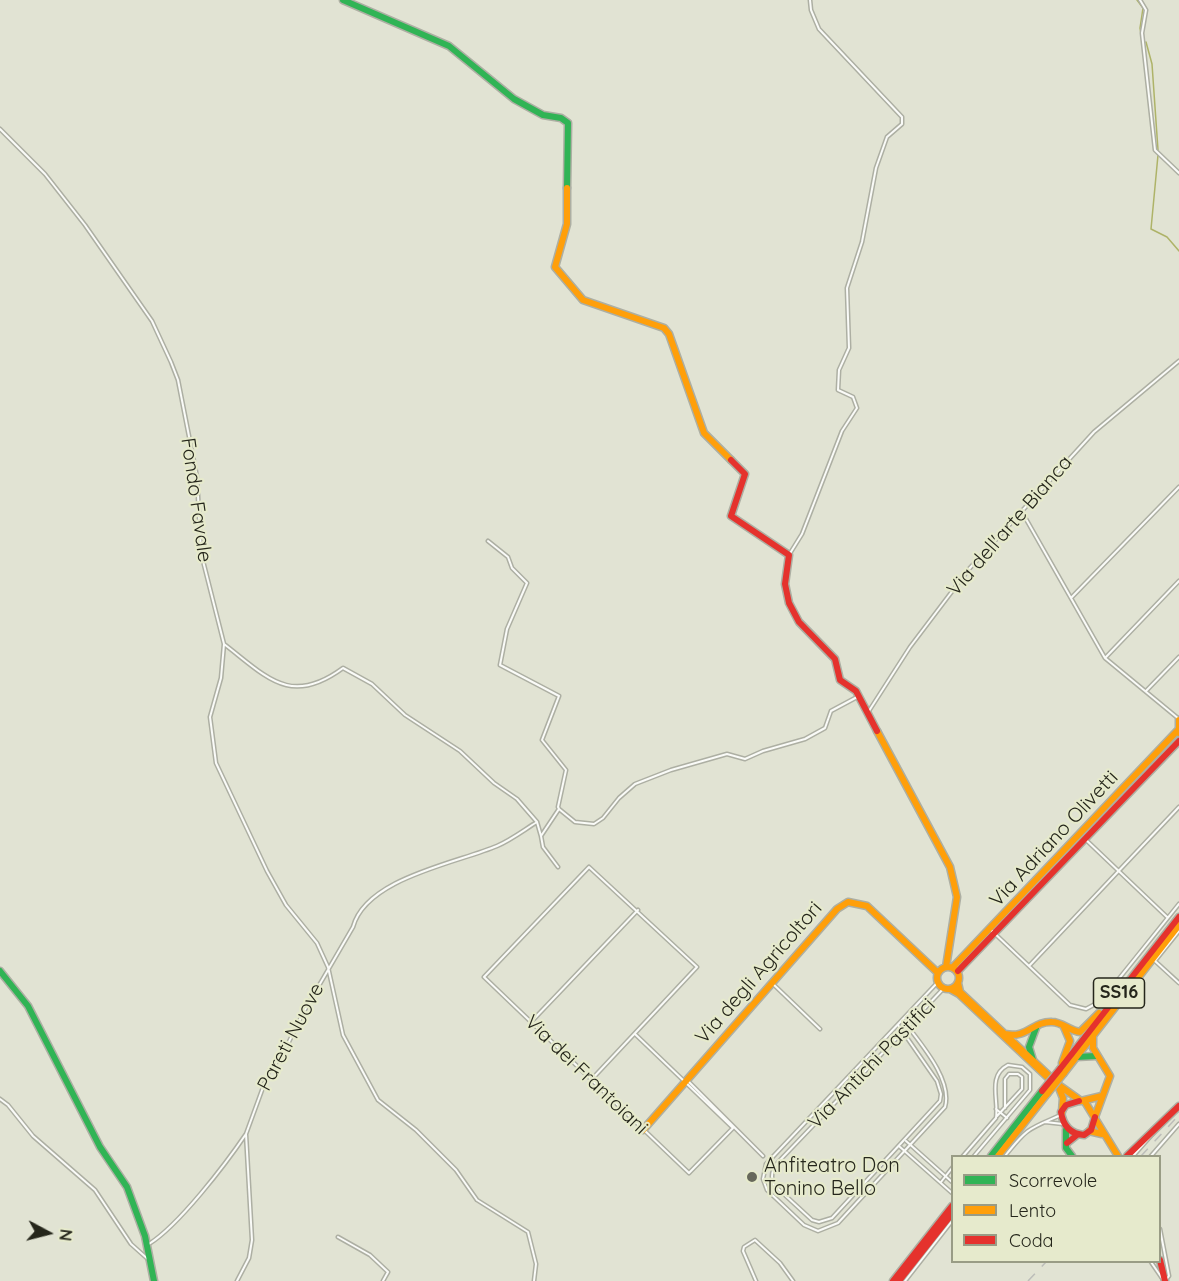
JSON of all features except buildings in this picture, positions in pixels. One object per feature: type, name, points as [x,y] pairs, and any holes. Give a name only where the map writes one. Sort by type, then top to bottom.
[{"type":"main road","points":[[343,0],[449,46],[514,99],[546,117],[566,120],[567,224],[555,267],[583,300],[667,331],[704,433],[744,474],[745,484],[731,510],[731,516],[789,555],[785,584],[789,603],[799,622],[835,659],[840,680],[859,696],[950,867],[957,897],[952,968],[960,993],[1059,1087],[1091,1106],[1104,1134],[1117,1155]]},
{"type":"main road","name":"Via Adriano Olivetti","points":[[993,931],[1178,732],[1179,720]]},
{"type":"main road","name":"Via Adriano Olivetti","points":[[938,973],[952,968],[993,931],[1179,741]]},
{"type":"main road","name":"Via degli Agricoltori","points":[[643,1130],[837,909],[848,902],[867,906],[938,973]]},
{"type":"main road","name":"SS16","points":[[992,1155],[1062,1071],[1112,1001],[1179,917]]},
{"type":"main road","name":"SS16","points":[[1062,1071],[1075,1058],[1179,924]]},
{"type":"main road","points":[[0,971],[13,986],[36,1022],[100,1149],[126,1184],[149,1244],[154,1281]]},
{"type":"main road","points":[[938,973],[938,982],[960,993],[1059,1087],[1063,1098],[1062,1113],[1067,1151],[1071,1155]]},
{"type":"main road","points":[[947,988],[958,983]]},
{"type":"main road","points":[[1005,1034],[1026,1035],[1036,1027],[1053,1022],[1076,1032],[1083,1030],[1112,1001]]},
{"type":"main road","points":[[1062,1071],[1070,1041],[1064,1026]]},
{"type":"main road","points":[[1033,1060],[1029,1047],[1036,1027]]},
{"type":"main road","points":[[1089,1131],[1102,1096],[1109,1085],[1110,1077],[1091,1042],[1098,1028]]},
{"type":"main road","points":[[1075,1058],[1086,1055],[1102,1060]]},
{"type":"main road","name":"SS16","points":[[999,1155],[1045,1092]]},
{"type":"main road","points":[[1062,1113],[1069,1103],[1102,1096]]},
{"type":"main road","points":[[1128,1155],[1179,1106]]},
{"type":"main road","points":[[1064,1127],[1078,1135]]},
{"type":"main road","points":[[1067,1143],[1089,1131],[1104,1134]]},
{"type":"main road","points":[[893,1281],[951,1207]]},
{"type":"main road","points":[[899,1281],[951,1215]]},
{"type":"main road","points":[[1161,1263],[1165,1281]]},
{"type":"street","points":[[789,555],[802,534],[843,431],[856,408],[853,397],[838,390],[837,381],[849,348],[847,288],[862,242],[876,168],[887,137],[902,124],[902,117],[819,29],[811,10],[810,0]]},
{"type":"street","points":[[1140,0],[1146,10],[1142,33],[1155,150],[1179,173]]},
{"type":"street","name":"Fondo Favale","points":[[0,129],[45,174],[85,225],[147,313],[171,362],[178,380],[197,477],[201,553],[224,644],[221,678],[210,717],[216,763],[267,871],[286,905],[317,943],[328,967]]},
{"type":"street","name":"Via dell'arte Bianca","points":[[867,714],[910,647],[958,582],[1094,432],[1179,361]]},
{"type":"street","points":[[1071,598],[1179,487]]},
{"type":"street","points":[[1022,511],[1105,658],[1179,720]]},
{"type":"street","points":[[488,541],[508,557],[512,568],[527,583],[507,629],[500,665],[559,696],[542,740],[566,770],[559,809],[541,836]]},
{"type":"street","points":[[1105,658],[1179,581]]},
{"type":"street","points":[[224,644],[266,678],[285,684],[300,688],[314,685],[343,668],[372,684],[405,715],[460,751],[494,783],[517,800],[537,822],[543,847],[558,867]]},
{"type":"street","points":[[1145,692],[1179,657]]},
{"type":"street","points":[[559,809],[575,822],[594,824],[603,818],[619,798],[635,784],[671,770],[728,754],[745,759],[763,751],[805,739],[825,728],[832,710],[859,696]]},
{"type":"street","points":[[1029,966],[1179,807]]},
{"type":"street","points":[[328,967],[353,927],[356,916],[372,898],[442,863],[501,845],[537,822]]},
{"type":"street","points":[[1084,838],[1167,917]]},
{"type":"street","name":"Via dei Frantoiani","points":[[638,910],[590,867],[484,977],[689,1173],[733,1128]]},
{"type":"street","points":[[993,931],[1070,1005],[1090,1008],[1101,1001],[1179,904]]},
{"type":"street","points":[[531,1022],[638,910],[697,967],[592,1079]]},
{"type":"street","points":[[1179,931],[1155,962],[1179,983]]},
{"type":"street","name":"Pareti Nuove","points":[[237,1281],[249,1258],[252,1240],[246,1134],[269,1071],[282,1056],[328,967]]},
{"type":"street","name":"Pareti Nuove","points":[[328,967],[343,1035],[378,1100],[416,1130],[456,1170],[477,1200],[528,1232],[536,1264],[534,1281]]},
{"type":"street","name":"Via Antichi Pastifici","points":[[905,1151],[838,1223],[825,1230],[807,1228],[768,1191],[764,1170],[771,1158],[938,982]]},
{"type":"street","points":[[772,983],[820,1029]]},
{"type":"street","name":"Via Antichi Pastifici","points":[[900,1147],[832,1218],[819,1222],[809,1219],[774,1185],[772,1178],[774,1167],[947,988]]},
{"type":"street","points":[[903,1020],[943,1078],[947,1089],[945,1107],[905,1151]]},
{"type":"street","points":[[898,1025],[939,1086],[940,1101],[900,1147],[951,1192]]},
{"type":"street","points":[[635,1034],[730,1121],[733,1128],[763,1156]]},
{"type":"street","points":[[975,1155],[1030,1090],[1031,1079],[1022,1067],[1008,1065],[999,1071],[995,1082],[994,1120]]},
{"type":"street","points":[[964,1155],[1005,1108],[1023,1086],[1022,1077],[1018,1074],[1009,1074],[1005,1079],[1005,1108]]},
{"type":"street","points":[[0,1099],[8,1105],[33,1136],[94,1190],[131,1244],[152,1262]]},
{"type":"street","points":[[996,1109],[1007,1118]]},
{"type":"street","points":[[1006,1155],[1024,1132],[1062,1113]]},
{"type":"street","points":[[924,1121],[929,1126]]},
{"type":"street","points":[[1042,1122],[1064,1127]]},
{"type":"street","points":[[1153,1155],[1179,1124]]},
{"type":"street","points":[[1134,1155],[1156,1130]]},
{"type":"street","points":[[149,1244],[164,1233],[230,1157],[246,1134]]},
{"type":"street","points":[[906,1141],[951,1181]]},
{"type":"street","points":[[941,1183],[951,1169]]},
{"type":"street","points":[[947,1188],[951,1183]]},
{"type":"street","points":[[905,1281],[951,1222]]},
{"type":"street","points":[[1152,1263],[1165,1281],[1169,1276],[1161,1234]]},
{"type":"street","points":[[338,1237],[370,1255],[388,1272],[384,1281]]},
{"type":"street","points":[[756,1281],[743,1251],[755,1240],[780,1263],[793,1281]]},
{"type":"waterway","points":[[1137,0],[1143,8],[1140,28],[1142,39]]},
{"type":"waterway","points":[[1146,42],[1152,64],[1158,150]]},
{"type":"waterway","points":[[1158,155],[1151,229],[1167,237],[1179,251]]},
{"type":"railway","points":[[1142,1155],[1179,1115]]},
{"type":"railway","points":[[1028,1281],[1045,1263]]},
{"type":"traffic: fast","points":[[343,0],[449,46],[514,99],[543,115],[561,118],[568,123],[567,188]]},
{"type":"traffic: fast","points":[[0,971],[28,1006],[100,1147],[127,1187],[145,1236],[154,1281]]},
{"type":"traffic: fast","points":[[1033,1060],[1029,1047],[1036,1028]]},
{"type":"traffic: fast","points":[[1076,1057],[1096,1056]]},
{"type":"traffic: fast","points":[[992,1155],[1042,1091]]},
{"type":"traffic: fast","points":[[1066,1130],[1066,1148],[1071,1155]]},
{"type":"traffic: slow","points":[[567,188],[567,224],[555,267],[583,300],[664,328],[669,334],[704,433],[731,460]]},
{"type":"traffic: slow","points":[[1179,720],[1179,733]]},
{"type":"traffic: slow","points":[[953,967],[1178,730]]},
{"type":"traffic: slow","points":[[877,731],[950,867],[957,897],[946,967]]},
{"type":"traffic: slow","points":[[643,1130],[837,909],[848,902],[867,906],[938,973]]},
{"type":"traffic: slow","points":[[1064,1073],[1179,925]]},
{"type":"traffic: slow","points":[[948,967],[956,970],[959,978],[956,986],[948,989],[940,986],[937,978],[940,970],[948,967]]},
{"type":"traffic: slow","points":[[958,983],[960,992],[1060,1086],[1081,1101]]},
{"type":"traffic: slow","points":[[950,989],[959,994],[1059,1088],[1063,1098],[1062,1112]]},
{"type":"traffic: slow","points":[[1005,1034],[1019,1034],[1045,1022],[1059,1023],[1080,1032],[1099,1013]]},
{"type":"traffic: slow","points":[[1062,1063],[1070,1041],[1064,1027]]},
{"type":"traffic: slow","points":[[1093,1037],[1093,1048],[1110,1076],[1095,1117]]},
{"type":"traffic: slow","points":[[1047,1094],[1064,1073]]},
{"type":"traffic: slow","points":[[999,1155],[1047,1094]]},
{"type":"traffic: slow","points":[[1081,1101],[1102,1096]]},
{"type":"traffic: slow","points":[[1085,1102],[1117,1155]]},
{"type":"traffic: slow","points":[[1089,1131],[1102,1134]]},
{"type":"traffic: jam","points":[[731,460],[745,474],[731,516],[789,555],[785,584],[789,603],[799,622],[835,659],[840,680],[856,691],[877,731]]},
{"type":"traffic: jam","points":[[958,971],[1179,741]]},
{"type":"traffic: jam","points":[[1060,1069],[1179,917]]},
{"type":"traffic: jam","points":[[1042,1091],[1060,1069]]},
{"type":"traffic: jam","points":[[1079,1101],[1066,1105],[1061,1112],[1068,1128],[1084,1135],[1091,1130],[1095,1117]]},
{"type":"traffic: jam","points":[[1128,1155],[1179,1106]]},
{"type":"traffic: jam","points":[[1067,1143],[1077,1135]]},
{"type":"traffic: jam","points":[[893,1281],[951,1207]]},
{"type":"traffic: jam","points":[[899,1281],[951,1215]]},
{"type":"traffic: jam","points":[[1161,1263],[1165,1281]]},
{"type":"place","name":"Anfiteatro Don Tonino Bello","points":[[752,1177]]}]
